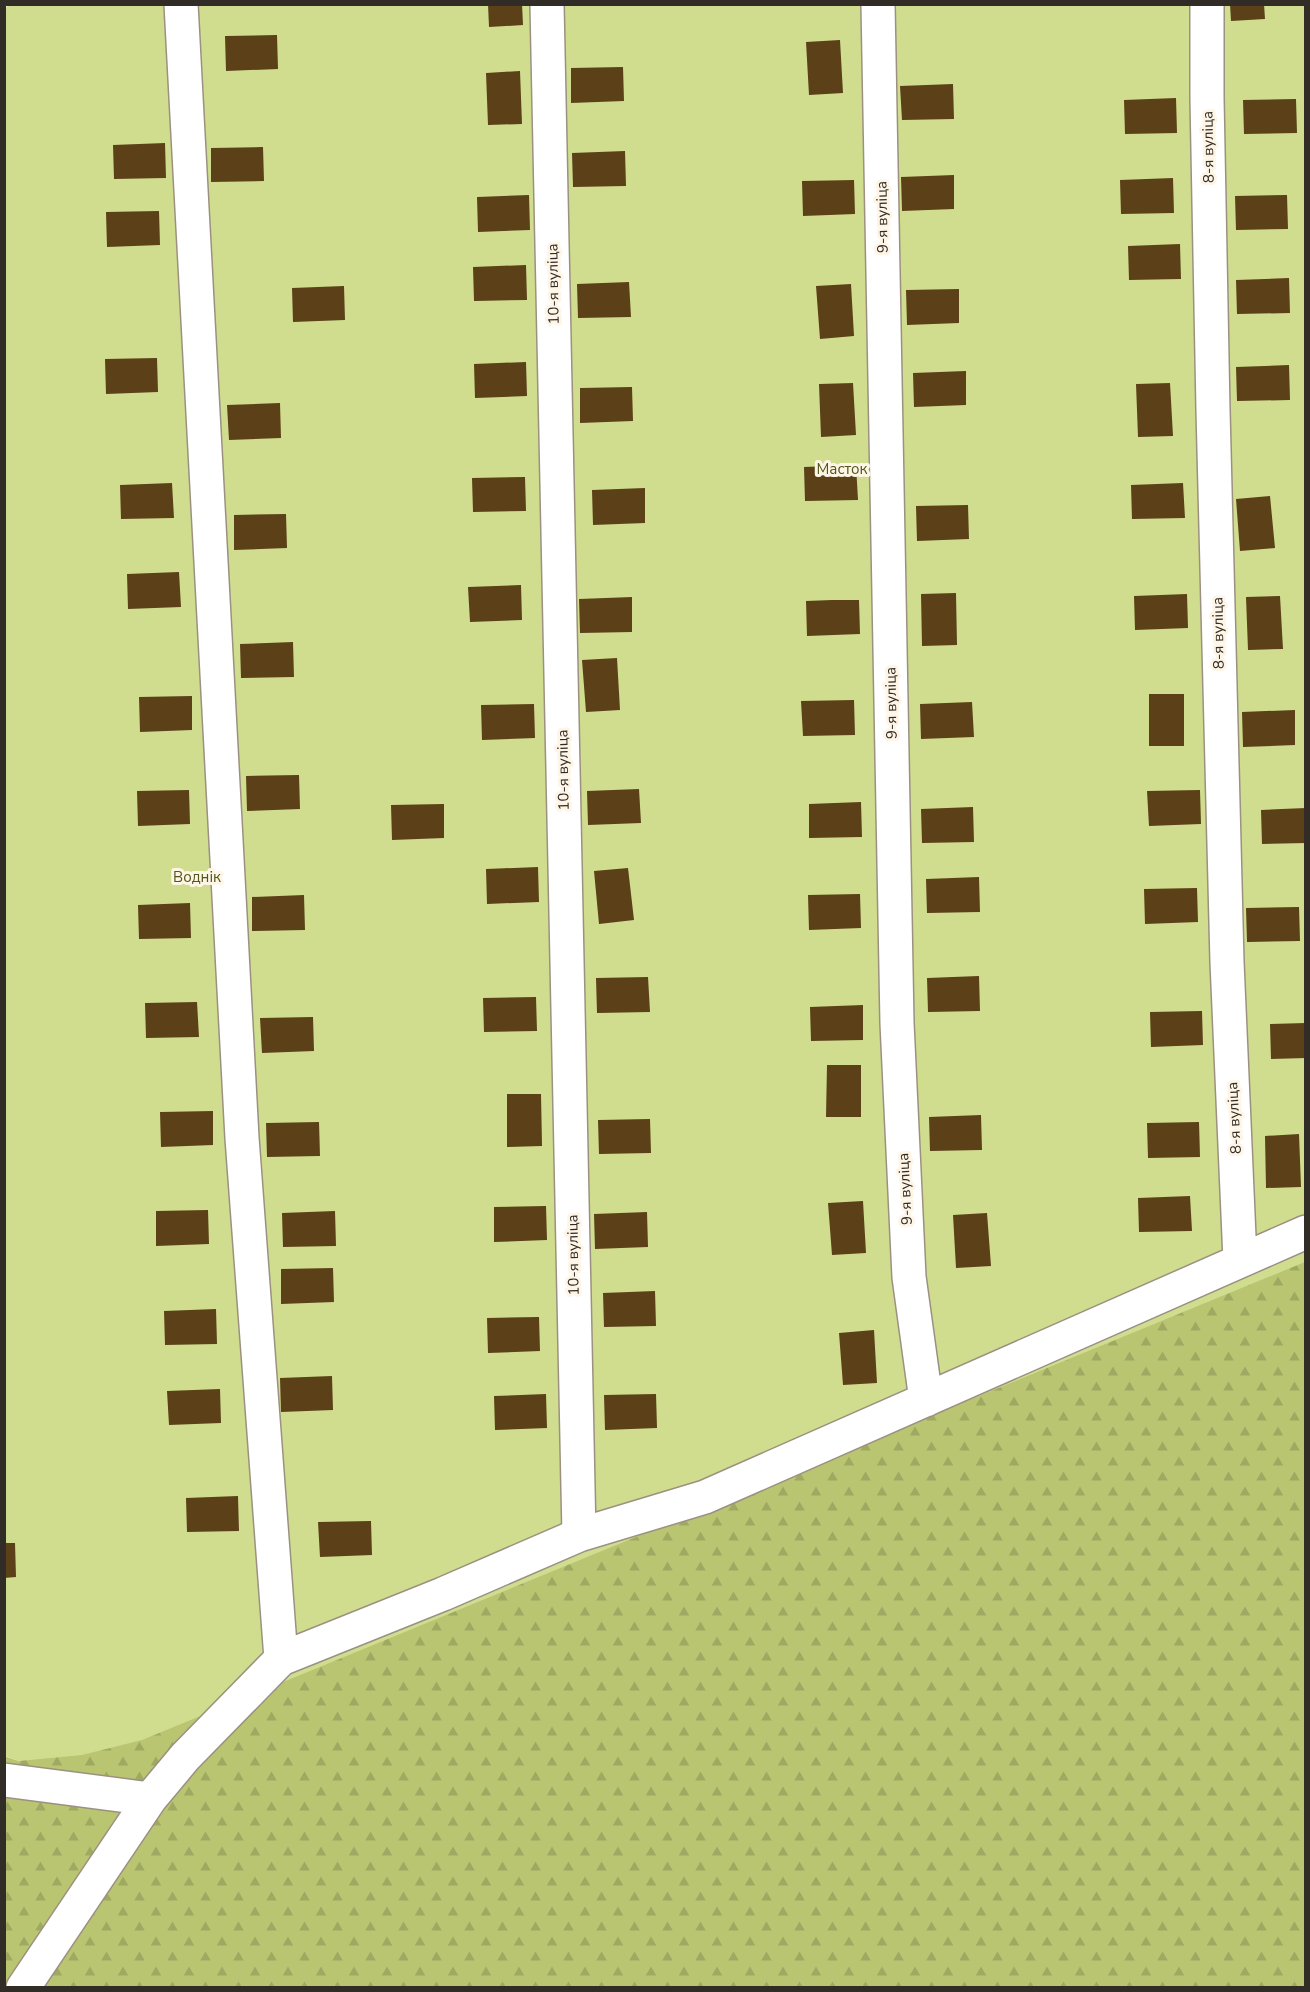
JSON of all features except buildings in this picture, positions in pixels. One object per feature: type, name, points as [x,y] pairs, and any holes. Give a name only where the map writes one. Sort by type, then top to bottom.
[{"type":"street","points":[[181,4],[242,1138],[281,1659]]},
{"type":"street","name":"10-я вуліца","points":[[547,4],[579,1535]]},
{"type":"street","name":"9-я вуліца","points":[[878,4],[897,1023],[909,1277],[926,1400]]},
{"type":"street","name":"8-я вуліца","points":[[1208,4],[1207,110],[1216,551],[1227,962],[1240,1260]]},
{"type":"street","points":[[23,1988],[150,1799],[185,1757],[281,1659],[443,1594],[579,1535],[705,1497],[1305,1232]]},
{"type":"street","points":[[4,1780],[150,1799]]},
{"type":"green space","name":"Масток","points":[[10,4],[1305,5],[1305,1262],[142,1740],[82,1755],[19,1761],[5,1756],[4,9]]},
{"type":"green space","points":[[1305,1257],[1305,1987],[5,1987],[4,1756],[19,1761]]},
{"type":"park label","name":"Воднік","points":[[197,877]]}]
